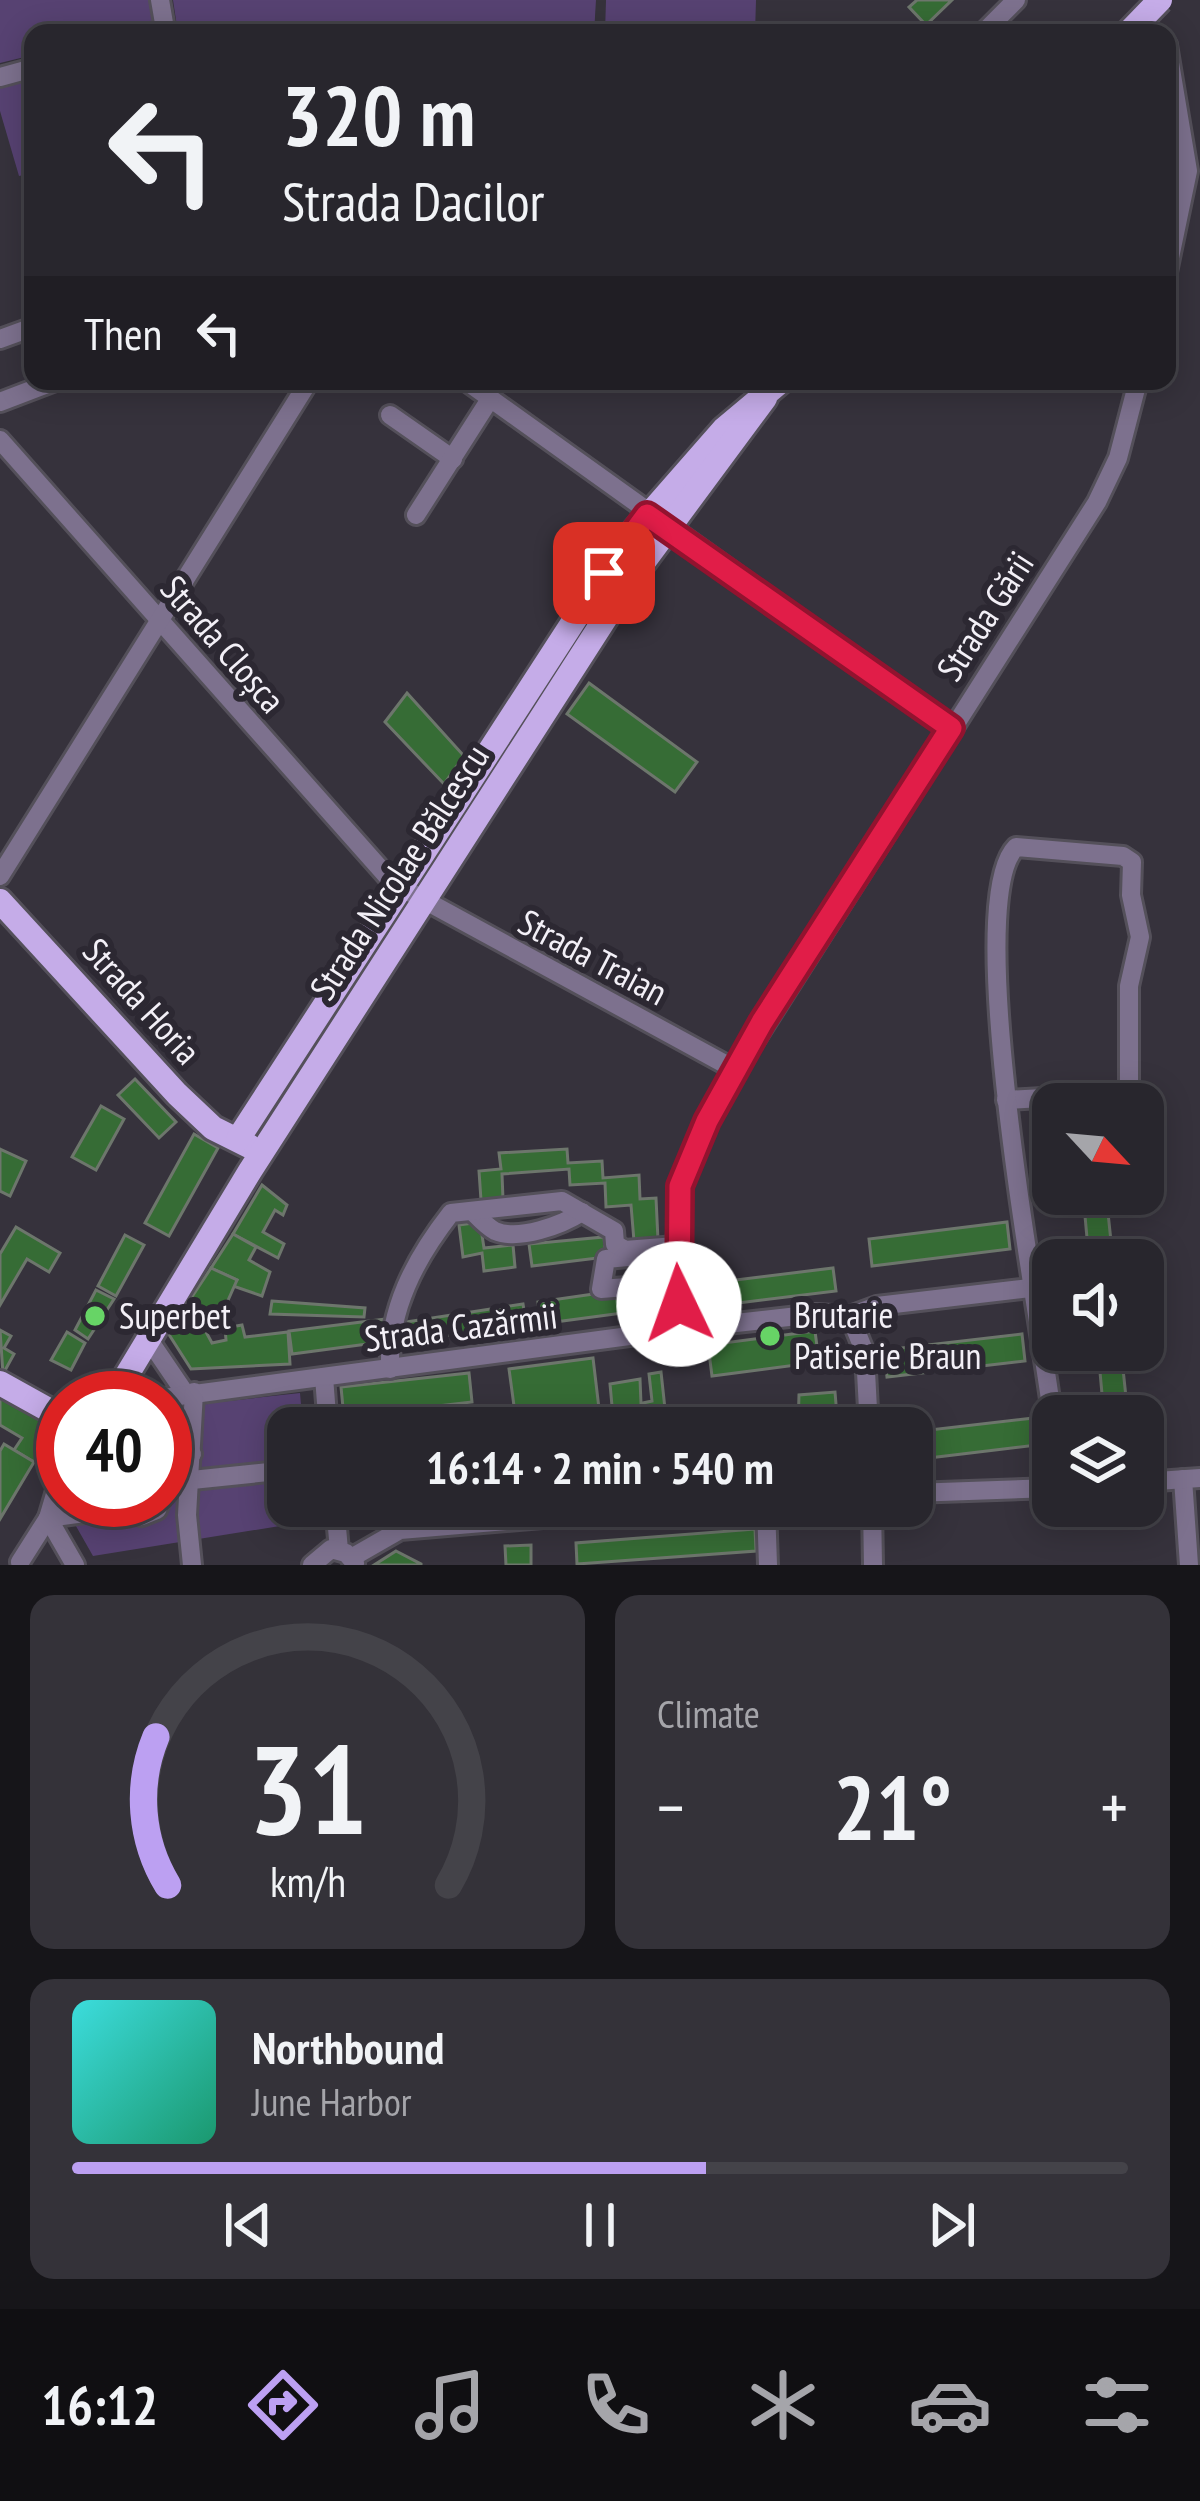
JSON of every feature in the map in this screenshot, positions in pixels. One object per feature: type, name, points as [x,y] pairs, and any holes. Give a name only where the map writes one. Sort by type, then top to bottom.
[{"type":"main road","points":[[1136,24],[1158,0]]},
{"type":"main road","name":"Strada Nicolae Bălcescu","points":[[130,1371],[657,520],[724,428],[773,390]]},
{"type":"main road","name":"Strada Nicolae Bălcescu","points":[[238,1139],[582,604],[657,520]]},
{"type":"main road","name":"Strada Horia","points":[[0,901],[177,1094],[213,1128],[261,1154]]},
{"type":"main road","points":[[0,1383],[36,1403]]},
{"type":"street","points":[[992,24],[1016,0]]},
{"type":"street","points":[[1176,99],[1188,171],[1176,229]]},
{"type":"street","points":[[0,402],[31,390]]},
{"type":"street","points":[[0,876],[303,390]]},
{"type":"street","points":[[479,390],[951,728]]},
{"type":"street","name":"Strada Gării","points":[[682,1329],[676,1246],[680,1186],[734,1069],[1097,502],[1118,458],[1136,390]]},
{"type":"street","points":[[416,515],[490,398]]},
{"type":"street","points":[[390,415],[453,459]]},
{"type":"street","name":"Strada Cloșca","points":[[0,440],[400,889],[422,903]]},
{"type":"street","points":[[1049,1395],[1030,1288],[998,1004],[1001,916],[1010,851],[1023,846],[1124,856],[1132,862],[1131,895],[1141,937],[1129,986],[1129,1083]]},
{"type":"street","name":"Strada Traian","points":[[422,903],[734,1069]]},
{"type":"street","points":[[1006,1100],[1032,1100]]},
{"type":"street","points":[[390,1369],[392,1321],[408,1281],[451,1213],[562,1201],[614,1231],[615,1244],[625,1250],[676,1246]]},
{"type":"street","name":"Strada Cazărmii","points":[[192,1392],[682,1329],[817,1314],[850,1316],[877,1306],[1030,1288]]},
{"type":"street","points":[[850,1316],[865,1353],[868,1407]]},
{"type":"street","points":[[149,1340],[173,1371]]},
{"type":"street","points":[[324,1377],[326,1407]]},
{"type":"street","points":[[192,1480],[267,1472]]},
{"type":"street","points":[[1189,1565],[1192,1479]]},
{"type":"street","points":[[933,1492],[1032,1489]]},
{"type":"street","points":[[19,1564],[38,1527]]},
{"type":"street","points":[[62,1527],[75,1565]]},
{"type":"street","points":[[189,1527],[192,1565]]},
{"type":"street","points":[[340,1527],[348,1558]]},
{"type":"street","points":[[312,1565],[324,1551],[348,1558],[400,1530],[436,1527]]},
{"type":"street","points":[[767,1527],[768,1565]]},
{"type":"street","points":[[872,1527],[872,1565]]},
{"type":"shaded area","points":[[0,0],[155,0],[159,24],[24,24],[24,57],[0,63]]},
{"type":"shaded area","points":[[173,0],[596,0],[595,24],[177,24]]},
{"type":"shaded area","points":[[606,0],[756,0],[755,24],[605,24]]},
{"type":"shaded area","points":[[24,78],[24,175],[19,176],[0,111],[0,85]]},
{"type":"shaded area","points":[[300,1393],[301,1407],[267,1407],[267,1527],[274,1527],[93,1556],[77,1527],[192,1527],[192,1405]]},
{"type":"building","points":[[917,0],[952,0],[927,24],[909,7]]},
{"type":"building","points":[[589,683],[697,762],[675,792],[567,714]]},
{"type":"building","points":[[407,693],[464,756],[444,784],[385,722]]},
{"type":"building","points":[[135,1079],[176,1122],[159,1138],[118,1095]]},
{"type":"building","points":[[101,1106],[124,1119],[96,1170],[72,1157]]},
{"type":"building","points":[[194,1134],[218,1148],[169,1236],[145,1223]]},
{"type":"building","points":[[0,1149],[26,1161],[10,1196],[0,1191]]},
{"type":"building","points":[[567,1149],[568,1163],[602,1161],[603,1178],[639,1175],[640,1199],[656,1198],[658,1240],[634,1241],[631,1205],[606,1207],[605,1183],[570,1185],[569,1169],[502,1174],[503,1199],[481,1200],[479,1171],[501,1169],[499,1153]]},
{"type":"building","points":[[262,1185],[287,1205],[283,1215],[275,1210],[263,1232],[284,1244],[278,1258],[233,1234]]},
{"type":"building","points":[[1085,1215],[1108,1215],[1111,1239],[1087,1239]]},
{"type":"building","points":[[480,1222],[484,1248],[513,1245],[515,1267],[484,1271],[482,1253],[463,1257],[459,1225]]},
{"type":"building","points":[[1007,1222],[1010,1249],[872,1266],[869,1239]]},
{"type":"building","points":[[16,1227],[60,1253],[49,1272],[27,1259],[0,1305],[0,1254]]},
{"type":"building","points":[[233,1234],[256,1247],[249,1260],[270,1272],[262,1296],[233,1286],[237,1280],[211,1268]]},
{"type":"building","points":[[125,1235],[144,1245],[116,1296],[98,1286]]},
{"type":"building","points":[[604,1237],[606,1257],[532,1266],[529,1244]]},
{"type":"building","points":[[211,1268],[237,1280],[218,1323],[212,1320],[205,1330],[212,1343],[226,1340],[225,1328],[242,1325],[245,1337],[288,1332],[290,1364],[191,1369],[168,1333]]},
{"type":"building","points":[[833,1268],[836,1291],[706,1307],[703,1284]]},
{"type":"building","points":[[656,1285],[660,1308],[540,1324],[538,1302]]},
{"type":"building","points":[[96,1290],[114,1299],[88,1339],[75,1330]]},
{"type":"building","points":[[272,1301],[365,1308],[364,1317],[270,1314]]},
{"type":"building","points":[[523,1304],[526,1323],[408,1342],[406,1322]]},
{"type":"building","points":[[386,1319],[390,1341],[292,1354],[289,1331]]},
{"type":"building","points":[[0,1330],[11,1336],[4,1348],[14,1354],[3,1374]]},
{"type":"building","points":[[815,1331],[819,1362],[712,1376],[708,1345]]},
{"type":"building","points":[[67,1332],[85,1343],[71,1370],[51,1360]]},
{"type":"building","points":[[1022,1334],[1025,1361],[887,1377],[884,1350]]},
{"type":"building","points":[[593,1358],[599,1407],[514,1407],[509,1369]]},
{"type":"building","points":[[1100,1371],[1123,1371],[1126,1395],[1102,1395]]},
{"type":"building","points":[[661,1372],[665,1407],[644,1407],[652,1401],[649,1374]]},
{"type":"building","points":[[469,1373],[472,1402],[343,1407],[341,1387]]},
{"type":"building","points":[[640,1379],[641,1407],[612,1407],[610,1384]]},
{"type":"building","points":[[0,1392],[36,1414],[34,1462],[14,1450],[22,1438],[0,1425]]},
{"type":"building","points":[[835,1392],[836,1407],[799,1407],[799,1395]]},
{"type":"building","points":[[1032,1418],[1032,1446],[933,1457],[933,1430]]},
{"type":"building","points":[[4,1444],[34,1462],[0,1519],[0,1451]]},
{"type":"building","points":[[755,1529],[756,1551],[577,1564],[576,1543]]},
{"type":"building","points":[[531,1545],[531,1565],[506,1565],[505,1546]]},
{"type":"building","points":[[396,1551],[421,1564],[421,1565],[374,1565]]},
{"type":"place","name":"Superbet","points":[[95,1316]]},
{"type":"place","name":"Brutarie Patiserie Braun","points":[[770,1336]]},
{"type":"route","points":[[604,573],[647,515],[951,728],[762,1022],[707,1121],[680,1186],[679,1304]]}]
